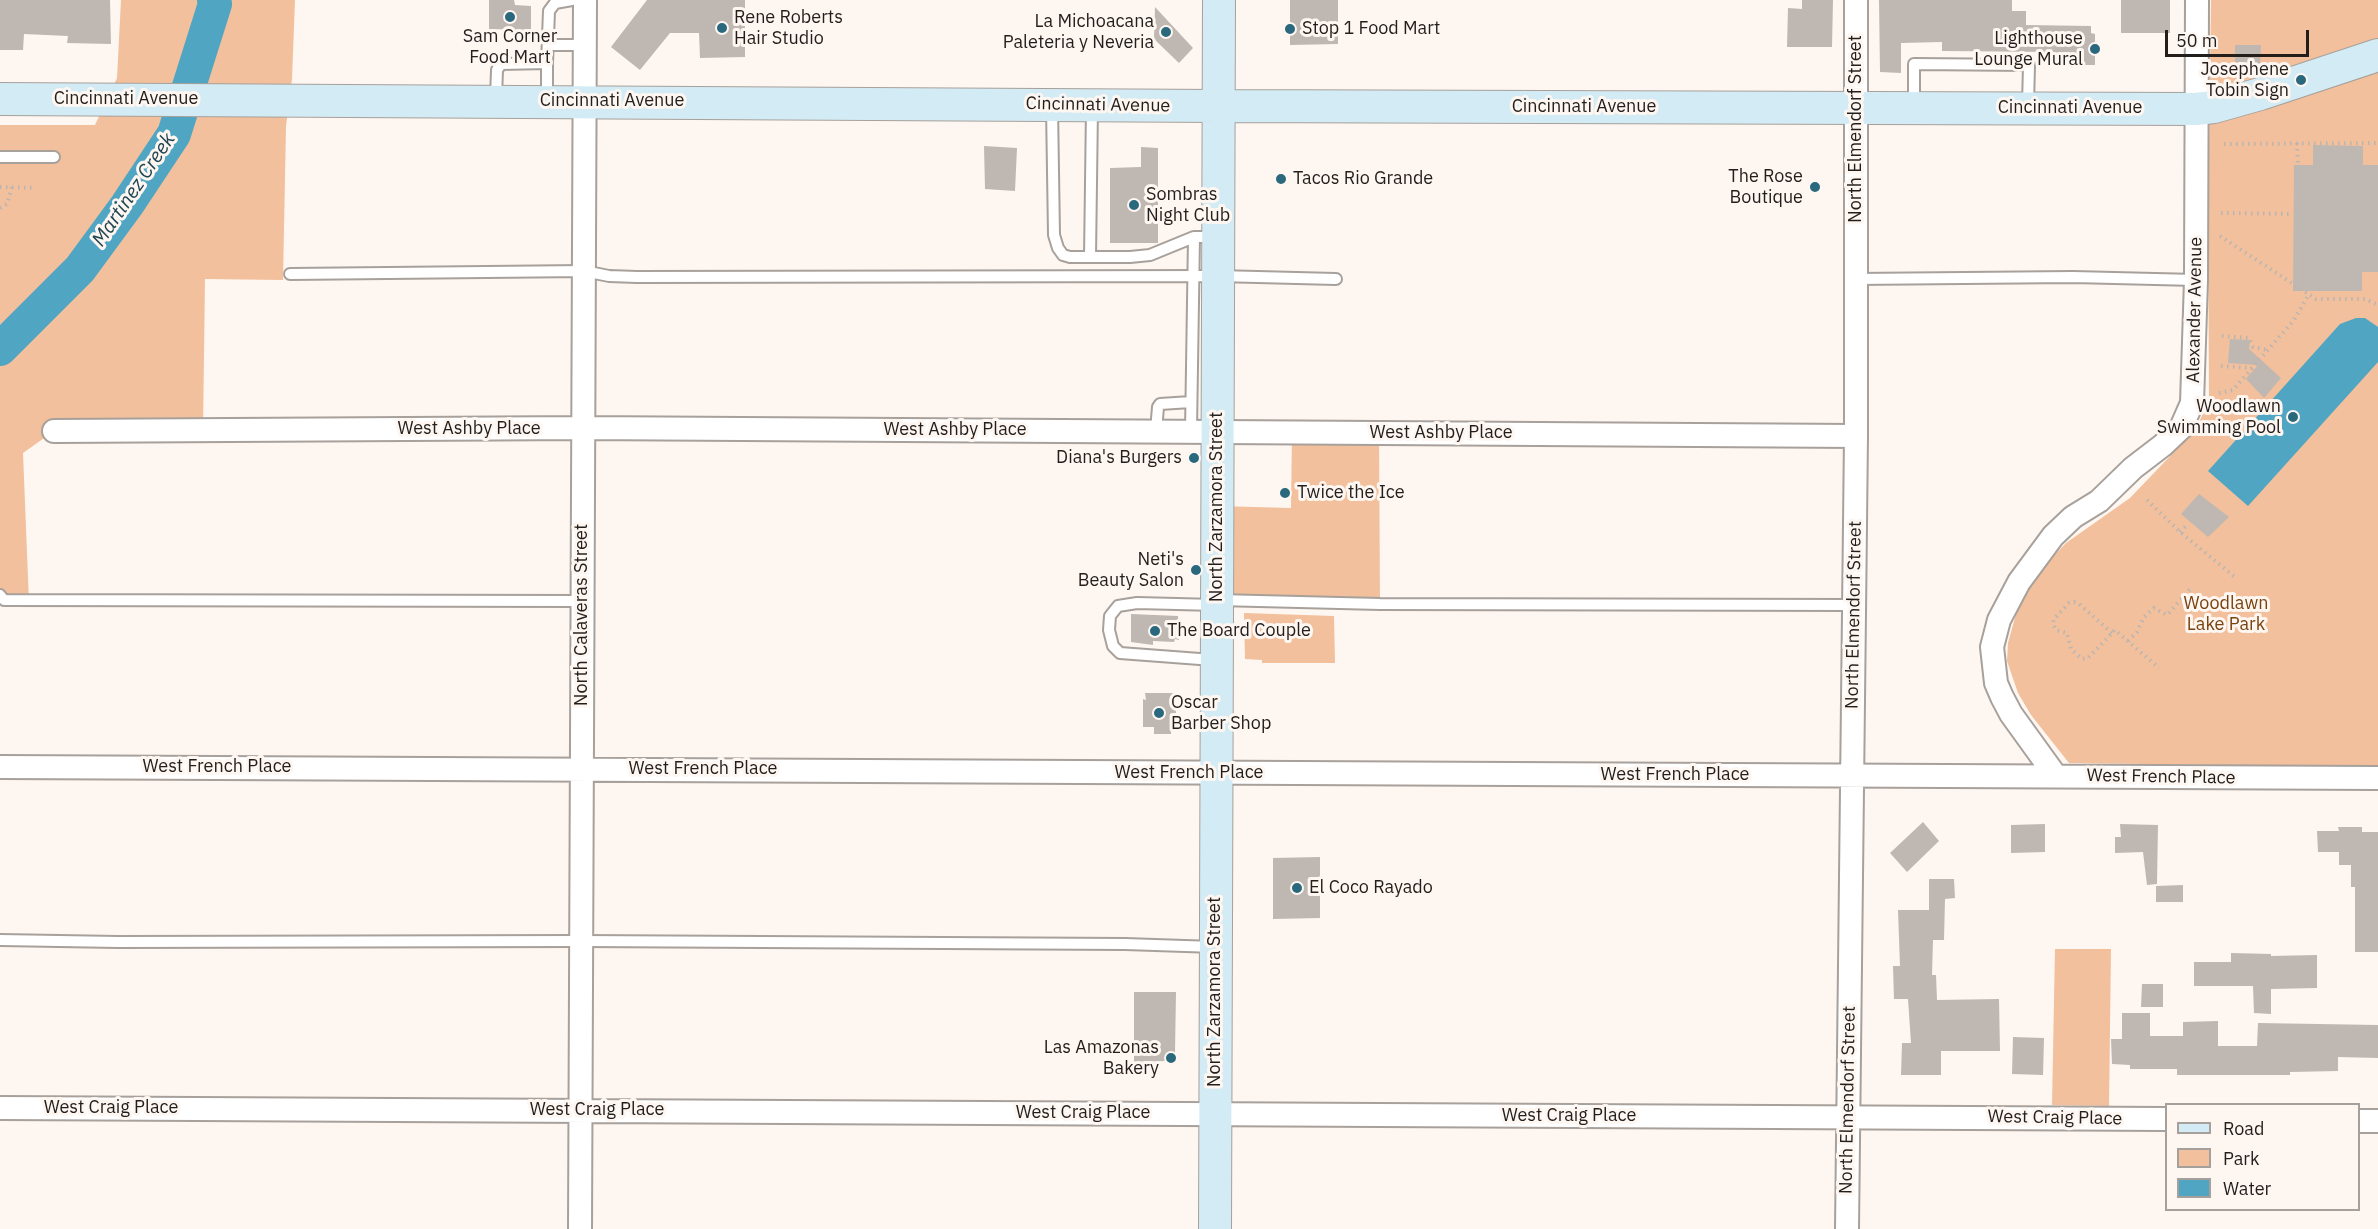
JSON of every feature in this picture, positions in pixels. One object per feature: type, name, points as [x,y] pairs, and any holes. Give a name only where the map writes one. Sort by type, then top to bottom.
[{"type":"street","name":"North Calaveras Street","points":[[579,1229],[585,0]]},
{"type":"street","name":"North Zarzamora Street","points":[[1215,1229],[1217,603],[1204,431],[1206,237],[1218,106],[1219,0]]},
{"type":"street","name":"North Elmendorf Street","points":[[1847,1229],[1856,436],[1856,0]]},
{"type":"street","name":"Alexander Avenue","points":[[2055,775],[2011,714],[1996,683],[1992,647],[1999,620],[2019,582],[2053,536],[2073,517],[2099,501],[2133,468],[2163,446],[2181,428],[2188,416],[2192,403],[2195,374],[2197,0]]},
{"type":"street","name":"Cincinnati Avenue","points":[[0,99],[496,100],[1218,106],[2196,108],[2214,107],[2260,94],[2378,55]]},
{"type":"street","name":"West Ashby Place","points":[[54,431],[583,428],[1856,436]]},
{"type":"street","name":"West French Place","points":[[0,767],[2378,778]]},
{"type":"street","name":"West Craig Place","points":[[0,1107],[2165,1119]]},
{"type":"street","points":[[2360,1120],[2378,1121]]},
{"type":"lane","points":[[547,101],[549,11],[555,3],[572,0]]},
{"type":"lane","points":[[548,45],[584,45]]},
{"type":"lane","points":[[496,100],[496,70],[501,64],[547,63]]},
{"type":"lane","points":[[1914,107],[1914,64],[2029,65],[2028,108]]},
{"type":"lane","points":[[1052,105],[1054,235],[1063,255],[1130,258],[1150,255],[1206,237]]},
{"type":"lane","points":[[1090,257],[1092,105]]},
{"type":"lane","points":[[0,157],[54,157]]},
{"type":"lane","points":[[290,274],[584,271],[609,276],[638,277],[1205,276],[1336,279]]},
{"type":"lane","points":[[1204,431],[1191,402],[1205,276]]},
{"type":"lane","points":[[1855,279],[2073,277],[2196,280]]},
{"type":"lane","points":[[1156,431],[1160,404],[1191,402]]},
{"type":"lane","points":[[0,595],[4,600],[582,601]]},
{"type":"lane","points":[[1216,660],[1120,653],[1113,646],[1109,630],[1110,615],[1118,606],[1137,603],[1854,605]]},
{"type":"lane","points":[[0,940],[1113,944],[1216,947]]},
{"type":"path","points":[[2297,143],[2298,165]]},
{"type":"path","points":[[2224,144],[2378,143]]},
{"type":"path","points":[[0,187],[36,188]]},
{"type":"path","points":[[0,208],[7,204],[12,187]]},
{"type":"path","points":[[2221,213],[2294,214]]},
{"type":"path","points":[[2220,236],[2316,299],[2365,299],[2378,305]]},
{"type":"path","points":[[2219,393],[2233,390],[2253,368],[2294,320],[2309,294]]},
{"type":"path","points":[[2222,336],[2249,338],[2253,347],[2268,350]]},
{"type":"path","points":[[2221,366],[2253,368]]},
{"type":"path","points":[[2147,500],[2236,578]]},
{"type":"path","points":[[2181,531],[2188,524]]},
{"type":"path","points":[[2128,641],[2137,632],[2144,617],[2154,608],[2167,615],[2192,587]]},
{"type":"path","points":[[2112,633],[2074,602],[2069,603],[2054,619],[2053,624],[2056,630],[2067,633],[2071,649],[2082,659],[2088,658],[2115,630],[2159,668]]},
{"type":"green space","points":[[121,0],[295,0],[292,79],[286,126],[283,280],[205,279],[203,430],[54,431],[23,453],[29,603],[0,602],[0,125],[95,125],[117,78]]},
{"type":"green space","name":"Woodlawn Lake Park","points":[[2211,0],[2378,0],[2378,767],[2069,763],[2031,715],[2018,693],[2007,661],[2008,643],[2016,614],[2039,571],[2066,543],[2130,498],[2196,429],[2209,400],[2208,212]]},
{"type":"green space","points":[[1292,432],[1379,433],[1380,604],[1217,600],[1217,506],[1291,508]]},
{"type":"green space","points":[[1244,613],[1334,616],[1335,663],[1262,663],[1262,660],[1245,659]]},
{"type":"green space","points":[[2055,949],[2111,949],[2109,1106],[2052,1105]]},
{"type":"water","name":"Woodlawn Swimming Pool","points":[[2356,318],[2365,318],[2378,327],[2378,362],[2248,506],[2208,471],[2340,324]]},
{"type":"building","points":[[0,0],[110,0],[111,44],[67,43],[68,36],[24,34],[23,50],[0,50]]},
{"type":"building","name":"Sam Corner Food Mart","points":[[489,0],[514,0],[515,5],[531,6],[531,30],[489,29]]},
{"type":"building","points":[[647,0],[745,0],[745,57],[700,58],[699,33],[670,33],[640,70],[611,47]]},
{"type":"building","points":[[1290,0],[1338,0],[1338,44],[1290,45]]},
{"type":"building","points":[[1802,0],[1833,0],[1832,47],[1787,47],[1788,8],[1802,9]]},
{"type":"building","points":[[1879,0],[2012,0],[2012,11],[2026,11],[2026,25],[2091,26],[2091,33],[2095,34],[2095,65],[2079,65],[2072,68],[2065,64],[2052,64],[2052,52],[1942,51],[1942,42],[1901,43],[1901,73],[1880,72]]},
{"type":"building","points":[[2121,0],[2170,0],[2170,33],[2121,33]]},
{"type":"building","name":"La Michoacana Paleteria y Neveria","points":[[1155,7],[1193,48],[1179,63],[1154,39]]},
{"type":"building","points":[[2235,45],[2261,45],[2260,65],[2235,65]]},
{"type":"building","points":[[2313,145],[2363,146],[2363,165],[2378,165],[2378,272],[2362,272],[2362,291],[2293,291],[2294,165],[2313,165]]},
{"type":"building","points":[[984,146],[1017,148],[1015,191],[985,189]]},
{"type":"building","name":"Sombras Night Club","points":[[1141,147],[1158,148],[1158,243],[1110,243],[1110,168],[1141,167]]},
{"type":"building","points":[[2230,339],[2250,340],[2249,349],[2281,378],[2264,398],[2246,379],[2258,365],[2228,363]]},
{"type":"building","points":[[2199,494],[2229,517],[2208,537],[2181,514]]},
{"type":"building","name":"The Board Couple","points":[[1131,614],[1178,616],[1179,640],[1175,639],[1174,642],[1153,641],[1153,645],[1131,642]]},
{"type":"building","name":"Oscar Barber Shop","points":[[1145,693],[1173,693],[1172,699],[1176,700],[1176,726],[1171,726],[1171,734],[1154,734],[1154,727],[1143,727]]},
{"type":"building","points":[[1923,822],[1939,841],[1907,872],[1890,853]]},
{"type":"building","points":[[2045,824],[2045,852],[2011,853],[2011,825]]},
{"type":"building","points":[[2120,824],[2158,825],[2157,884],[2147,885],[2143,852],[2115,853],[2115,837],[2121,837]]},
{"type":"building","points":[[2338,827],[2362,827],[2362,832],[2378,832],[2378,952],[2355,952],[2355,887],[2351,887],[2351,865],[2339,865],[2339,852],[2318,852],[2317,831],[2339,831]]},
{"type":"building","name":"El Coco Rayado","points":[[1320,857],[1320,918],[1273,919],[1273,858]]},
{"type":"building","points":[[1929,879],[1954,879],[1955,898],[1945,899],[1944,940],[1933,940],[1932,975],[1936,975],[1937,1000],[1999,999],[2000,1051],[1941,1051],[1941,1075],[1901,1075],[1902,1043],[1911,1043],[1908,999],[1894,999],[1893,966],[1900,966],[1898,910],[1929,910]]},
{"type":"building","points":[[2183,885],[2183,902],[2156,902],[2156,886]]},
{"type":"building","points":[[2231,953],[2271,954],[2271,956],[2317,955],[2317,988],[2271,989],[2271,1014],[2254,1013],[2253,986],[2194,986],[2194,962],[2231,962]]},
{"type":"building","points":[[2142,984],[2163,984],[2163,1007],[2141,1007]]},
{"type":"building","points":[[1134,992],[1176,992],[1175,1053],[1166,1061],[1134,1062]]},
{"type":"building","points":[[2122,1013],[2150,1013],[2150,1036],[2183,1036],[2183,1022],[2218,1021],[2218,1046],[2257,1046],[2258,1023],[2378,1025],[2378,1058],[2338,1057],[2338,1071],[2290,1072],[2290,1075],[2177,1075],[2177,1069],[2130,1069],[2130,1065],[2112,1064],[2111,1039],[2122,1039]]},
{"type":"building","points":[[2013,1037],[2044,1038],[2043,1075],[2012,1074]]},
{"type":"waterway","name":"Martinez Creek","points":[[0,349],[80,269],[127,205],[174,134],[215,4],[214,0]]},
{"type":"place","name":"Sam Corner Food Mart","points":[[510,17]]},
{"type":"place","name":"Rene Roberts Hair Studio","points":[[722,28]]},
{"type":"place","name":"Stop 1 Food Mart","points":[[1290,29]]},
{"type":"place","name":"La Michoacana Paleteria y Neveria","points":[[1166,32]]},
{"type":"place","name":"Lighthouse Lounge Mural","points":[[2095,49]]},
{"type":"place","name":"Josephene Tobin Sign","points":[[2301,80]]},
{"type":"place","name":"Tacos Rio Grande","points":[[1281,179]]},
{"type":"place","name":"The Rose Boutique","points":[[1815,187]]},
{"type":"place","name":"Sombras Night Club","points":[[1134,205]]},
{"type":"place","name":"Woodlawn Swimming Pool","points":[[2293,417]]},
{"type":"place","name":"Diana's Burgers","points":[[1194,458]]},
{"type":"place","name":"Twice the Ice","points":[[1285,493]]},
{"type":"place","name":"Neti's Beauty Salon","points":[[1196,570]]},
{"type":"place","name":"The Board Couple","points":[[1155,631]]},
{"type":"place","name":"Oscar Barber Shop","points":[[1159,713]]},
{"type":"place","name":"El Coco Rayado","points":[[1297,888]]},
{"type":"place","name":"Las Amazonas Bakery","points":[[1171,1058]]}]
